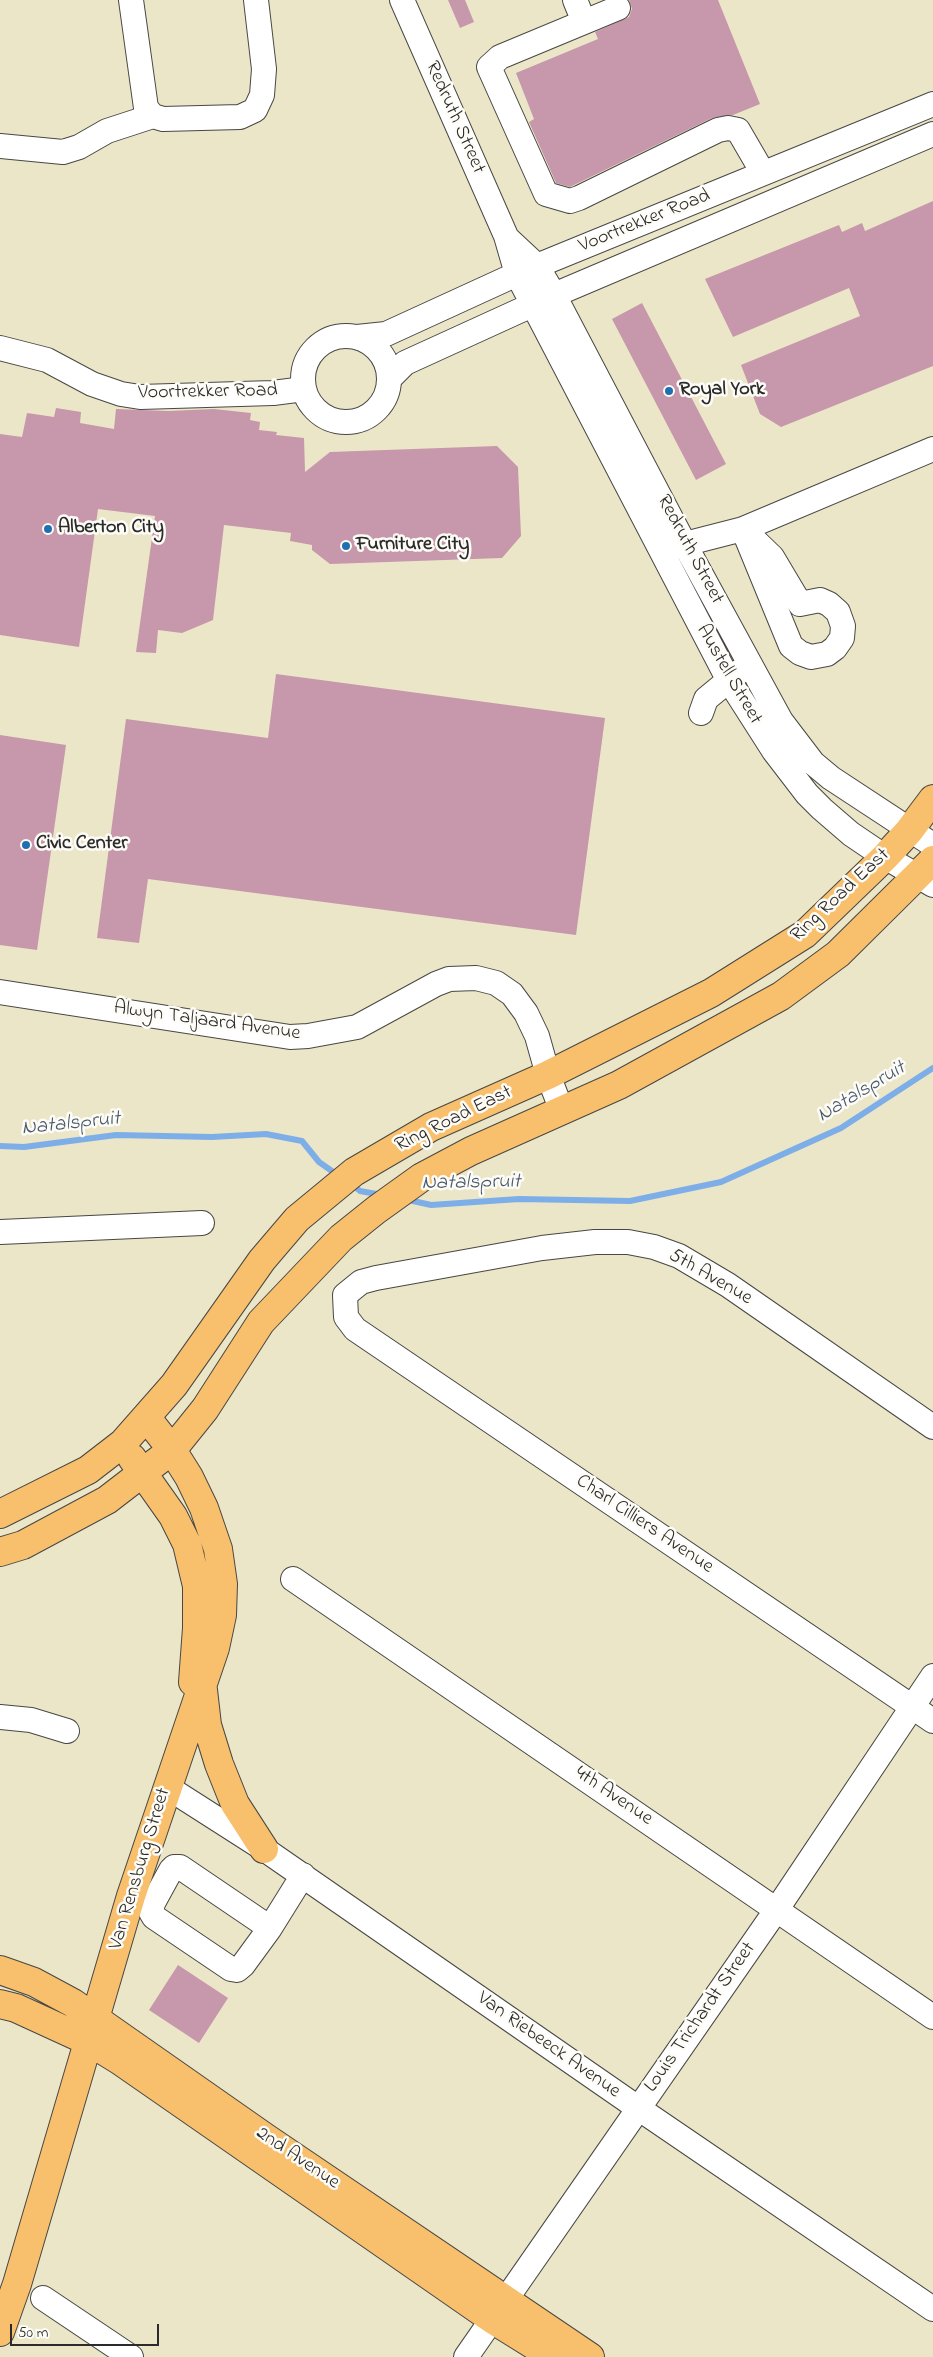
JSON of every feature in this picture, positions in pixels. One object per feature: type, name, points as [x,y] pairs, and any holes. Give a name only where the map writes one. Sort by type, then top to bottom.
[{"type":"main road","name":"Ring Road East","points":[[0,1514],[88,1470],[123,1443],[147,1418],[174,1385],[262,1260],[297,1219],[354,1172],[431,1127],[548,1075],[711,992],[805,934],[885,858],[909,831],[933,799]]},
{"type":"main road","name":"Ring Road East","points":[[0,1552],[23,1545],[107,1500],[172,1450],[205,1409],[261,1322],[342,1238],[376,1210],[422,1178],[471,1151],[619,1085],[781,996],[838,954],[928,874]]},
{"type":"main road","name":"Van Rensburg Street","points":[[0,2332],[17,2284],[92,2030],[142,1900],[167,1787],[215,1648],[222,1615],[223,1584],[218,1550],[204,1508],[189,1477],[172,1450],[147,1418]]},
{"type":"main road","points":[[123,1443],[142,1474],[174,1516],[188,1544],[197,1586],[197,1628],[189,1721]]},
{"type":"main road","points":[[202,1683],[208,1725],[219,1764],[235,1804],[264,1849]]},
{"type":"main road","name":"2nd Avenue","points":[[0,1970],[34,1982],[72,2003],[92,2030]]},
{"type":"main road","name":"2nd Avenue","points":[[0,2004],[92,2030],[499,2309],[590,2357]]},
{"type":"main road","name":"2nd Avenue","points":[[499,2309],[553,2357]]},
{"type":"street","points":[[131,0],[146,108],[153,116],[163,120],[240,117],[255,110],[262,95],[264,69],[256,0]]},
{"type":"street","name":"Redruth Street","points":[[402,0],[506,236],[527,270],[554,295],[673,547],[749,664],[781,721],[813,763],[845,789],[933,845]]},
{"type":"street","points":[[575,0],[584,22]]},
{"type":"street","points":[[618,8],[500,57],[489,67],[546,194],[570,200],[579,198],[718,130],[728,128],[738,130],[756,176],[763,206]]},
{"type":"street","name":"Voortrekker Road","points":[[357,337],[386,334],[527,270],[933,104]]},
{"type":"street","points":[[0,146],[64,152],[86,144],[107,131],[153,116]]},
{"type":"street","name":"Voortrekker Road","points":[[390,378],[405,363],[554,295],[933,134]]},
{"type":"street","name":"Austell Street","points":[[527,270],[533,306],[673,547],[728,679],[763,736],[807,794],[851,834],[885,858],[928,874]]},
{"type":"street","points":[[339,336],[357,337],[374,345],[385,360],[390,378],[386,395],[376,410],[361,420],[343,422],[326,417],[312,406],[304,389],[304,371],[310,354],[323,342],[339,336]]},
{"type":"street","name":"Voortrekker Road","points":[[0,348],[47,360],[92,384],[121,394],[140,397],[264,394],[304,389]]},
{"type":"street","points":[[673,547],[743,529],[933,449]]},
{"type":"street","points":[[743,529],[772,557],[800,604],[820,600],[830,604],[838,612],[843,626],[842,638],[836,648],[827,654],[811,657],[800,653],[791,646],[743,529]]},
{"type":"street","points":[[701,714],[706,699],[728,679],[749,664]]},
{"type":"street","name":"Alwyn Taljaard Avenue","points":[[0,992],[290,1037],[308,1036],[357,1027],[436,984],[449,979],[476,978],[496,984],[512,994],[526,1013],[537,1036],[548,1075],[562,1111]]},
{"type":"street","points":[[0,1232],[202,1223]]},
{"type":"street","name":"5th Avenue","points":[[355,1329],[346,1318],[346,1295],[361,1282],[542,1248],[595,1242],[628,1242],[654,1247],[678,1256],[728,1284],[933,1427]]},
{"type":"street","name":"Charl Cilliers Avenue","points":[[355,1329],[933,1721]]},
{"type":"street","name":"4th Avenue","points":[[293,1579],[933,2017]]},
{"type":"street","name":"Louis Trichardt Street","points":[[466,2357],[777,1909],[933,1676]]},
{"type":"street","points":[[0,1717],[32,1720],[67,1731]]},
{"type":"street","name":"Van Riebeeck Avenue","points":[[167,1787],[303,1875],[638,2108],[933,2309]]},
{"type":"street","points":[[270,1928],[180,1867],[174,1867],[142,1900],[154,1916],[234,1969],[243,1965],[270,1928],[303,1875]]},
{"type":"street","points":[[43,2298],[132,2357]]},
{"type":"building","points":[[448,0],[465,0],[474,22],[460,28]]},
{"type":"building","points":[[629,0],[718,0],[760,104],[733,115],[712,118],[570,187],[556,183],[529,122],[534,119],[516,73],[598,39],[595,32],[629,17],[632,9]]},
{"type":"building","points":[[933,201],[933,366],[781,427],[760,414],[741,365],[860,316],[849,288],[733,337],[705,279],[839,225],[842,232],[862,223],[865,231]]},
{"type":"building","name":"Royal York","points":[[642,303],[726,464],[696,480],[612,319]]},
{"type":"building","name":"Alberton City","points":[[56,408],[81,412],[80,423],[114,429],[116,409],[168,411],[214,409],[251,413],[250,420],[260,422],[259,430],[277,432],[276,435],[304,438],[305,472],[330,452],[497,446],[518,467],[521,536],[502,558],[330,564],[312,550],[312,545],[290,541],[291,533],[224,525],[213,620],[182,633],[158,630],[156,653],[136,652],[155,516],[98,509],[79,647],[0,635],[0,434],[22,437],[27,413],[54,417]]},
{"type":"building","points":[[276,674],[605,718],[576,935],[148,879],[139,943],[97,938],[126,719],[268,738]]},
{"type":"building","name":"Civic Center","points":[[0,735],[66,745],[37,950],[0,945]]},
{"type":"building","points":[[178,1965],[228,1998],[199,2043],[149,2010]]},
{"type":"waterway","name":"Natalspruit","points":[[404,1199],[431,1205],[519,1199],[630,1201],[721,1182],[841,1128],[933,1068]]},
{"type":"waterway","name":"Natalspruit","points":[[0,1146],[24,1147],[116,1135],[212,1137],[266,1134],[302,1141],[319,1162],[339,1176]]},
{"type":"waterway","name":"Natalspruit","points":[[350,1183],[360,1191],[382,1195]]},
{"type":"place","name":"Royal York","points":[[669,391]]},
{"type":"place","name":"Alberton City","points":[[48,529]]},
{"type":"place","name":"Furniture City","points":[[346,546]]},
{"type":"place","name":"Civic Center","points":[[26,845]]}]
